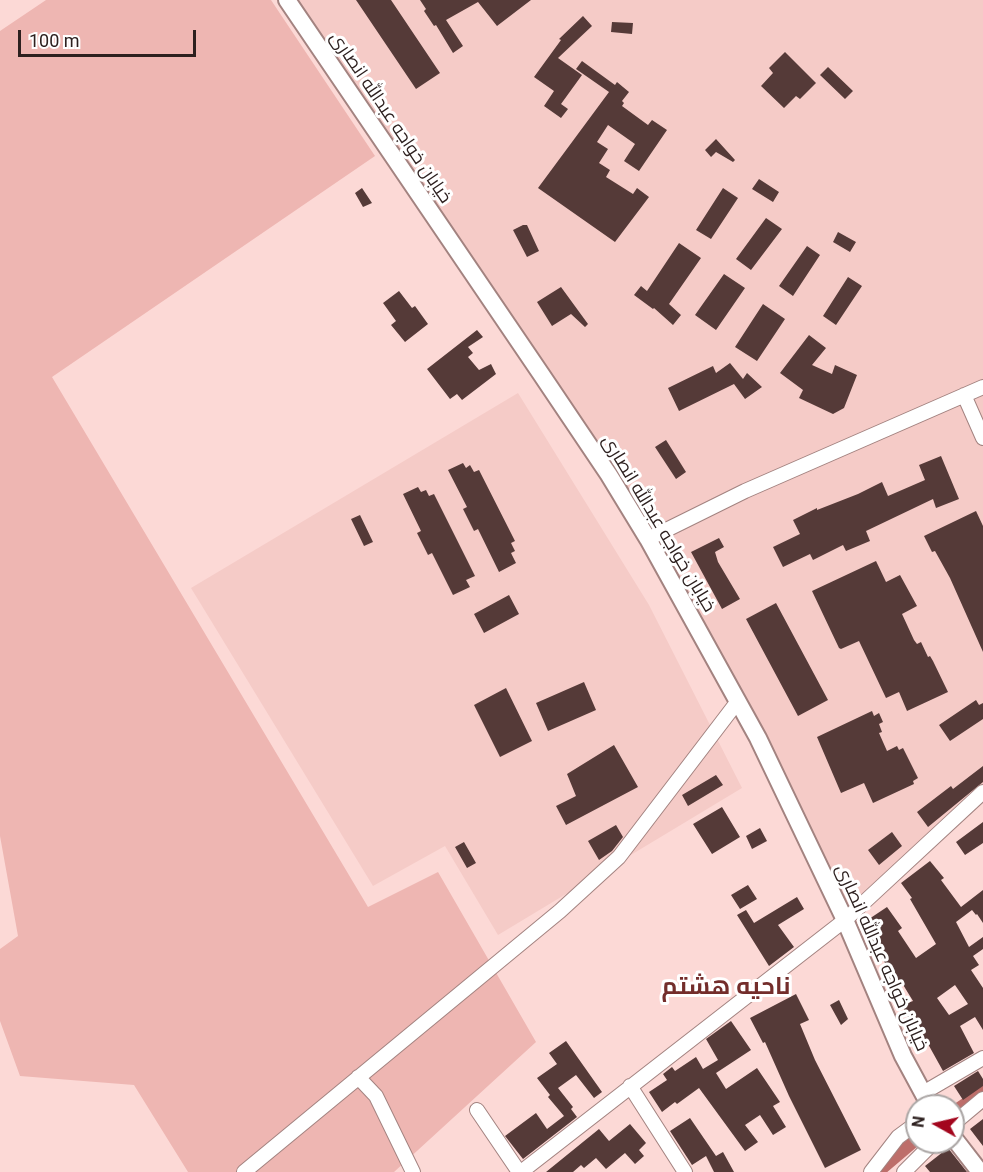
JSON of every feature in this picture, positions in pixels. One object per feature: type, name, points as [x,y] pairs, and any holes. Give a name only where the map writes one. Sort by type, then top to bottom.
[{"type":"street","name":"خیابان خواجه عبدالله انصاری","points":[[287,0],[609,475],[648,539],[758,738],[845,920],[903,1056],[923,1094]]},
{"type":"street","points":[[648,539],[745,491],[983,387]]},
{"type":"street","points":[[964,395],[983,438]]},
{"type":"street","points":[[243,1172],[560,911],[618,857],[738,701]]},
{"type":"street","points":[[477,1110],[520,1172],[845,920],[983,792]]},
{"type":"street","points":[[934,1094],[983,1058]]},
{"type":"street","points":[[358,1077],[376,1096],[413,1172]]},
{"type":"street","points":[[630,1086],[685,1172]]},
{"type":"street","points":[[965,1114],[983,1099]]},
{"type":"street","points":[[871,1172],[898,1137],[905,1132]]},
{"type":"street","points":[[965,1153],[980,1172]]},
{"type":"street","points":[[904,1172],[922,1154]]},
{"type":"shaded area","points":[[46,0],[271,0],[375,156],[52,377],[368,907],[438,872],[536,1042],[394,1172],[188,1172],[134,1085],[20,1076],[0,1021],[0,949],[18,936],[0,836],[0,31]]},
{"type":"shaded area","points":[[287,0],[983,0],[983,798],[845,920],[672,582]]},
{"type":"shaded area","points":[[518,393],[649,605],[742,788],[498,935],[445,846],[373,886],[191,588]]},
{"type":"building","points":[[356,0],[391,0],[440,73],[416,89]]},
{"type":"building","points":[[420,0],[531,0],[497,26],[478,2],[446,20],[463,46],[453,53],[436,25],[434,26],[424,11],[426,9]]},
{"type":"building","points":[[583,16],[592,26],[558,58],[582,75],[561,104],[568,109],[561,118],[544,106],[554,91],[534,77],[561,40],[559,39]]},
{"type":"building","points":[[612,22],[633,23],[632,34],[611,32]]},
{"type":"building","points":[[785,52],[816,83],[800,99],[796,96],[784,108],[761,86],[773,73],[769,68]]},
{"type":"building","points":[[582,61],[615,85],[617,82],[629,92],[622,101],[624,103],[622,106],[648,125],[652,120],[667,130],[639,171],[624,161],[635,144],[608,125],[597,142],[608,149],[599,163],[610,170],[606,177],[633,194],[637,188],[649,197],[615,242],[538,188],[609,92],[576,69]]},
{"type":"building","points":[[828,67],[853,91],[845,99],[820,75]]},
{"type":"building","points":[[716,139],[735,160],[733,162],[716,152],[711,157],[705,150]]},
{"type":"building","points":[[759,179],[779,192],[773,202],[752,189]]},
{"type":"building","points":[[362,188],[372,203],[363,207],[355,193]]},
{"type":"building","points":[[723,188],[738,198],[711,239],[696,230]]},
{"type":"building","points":[[766,218],[782,229],[751,270],[736,259]]},
{"type":"building","points":[[527,225],[539,251],[527,257],[513,230]]},
{"type":"building","points":[[838,232],[856,242],[850,252],[833,242]]},
{"type":"building","points":[[679,243],[701,258],[669,304],[681,315],[673,325],[654,308],[634,295],[641,286],[647,291]]},
{"type":"building","points":[[807,246],[820,255],[793,296],[779,286]]},
{"type":"building","points":[[724,274],[745,288],[716,330],[695,315]]},
{"type":"building","points":[[848,277],[862,286],[836,325],[823,316]]},
{"type":"building","points":[[561,287],[588,324],[585,327],[571,314],[552,326],[537,302]]},
{"type":"building","points":[[399,291],[412,308],[415,306],[428,324],[405,342],[391,325],[396,321],[383,303]]},
{"type":"building","points":[[763,304],[785,319],[757,361],[735,347]]},
{"type":"building","points":[[477,330],[483,337],[468,347],[473,353],[468,357],[479,370],[491,364],[496,374],[462,400],[457,394],[450,399],[427,369]]},
{"type":"building","points":[[809,335],[826,348],[812,365],[832,374],[835,365],[857,375],[844,408],[833,414],[799,398],[803,390],[780,373]]},
{"type":"building","points":[[730,363],[743,379],[747,373],[762,387],[745,399],[734,384],[679,411],[668,388],[713,366],[716,373]]},
{"type":"building","points":[[666,440],[686,472],[676,479],[655,447]]},
{"type":"building","points":[[941,456],[959,499],[936,508],[933,499],[866,531],[870,541],[846,551],[843,545],[813,560],[810,554],[783,567],[773,547],[800,534],[793,520],[882,482],[888,496],[925,480],[919,465]]},
{"type":"building","points":[[463,463],[466,468],[470,465],[474,472],[479,470],[515,541],[511,543],[515,551],[511,553],[516,563],[499,572],[478,529],[474,531],[463,509],[467,507],[448,470]]},
{"type":"building","points":[[418,487],[421,492],[426,490],[429,496],[434,494],[475,576],[466,580],[470,587],[453,595],[432,553],[428,555],[417,533],[421,531],[403,494]]},
{"type":"building","points":[[976,511],[983,526],[983,652],[950,578],[924,536]]},
{"type":"building","points":[[360,515],[373,542],[364,546],[351,519]]},
{"type":"building","points":[[719,538],[724,547],[715,552],[718,562],[740,599],[722,609],[691,552]]},
{"type":"building","points":[[876,561],[886,582],[900,575],[917,606],[902,614],[914,640],[917,644],[921,642],[948,692],[907,711],[899,692],[886,698],[859,641],[839,648],[812,591]]},
{"type":"building","points":[[509,595],[519,614],[484,633],[474,614]]},
{"type":"building","points":[[776,603],[828,700],[798,716],[746,619]]},
{"type":"building","points":[[584,682],[596,710],[548,731],[536,703]]},
{"type":"building","points":[[506,688],[532,741],[500,757],[474,705]]},
{"type":"building","points":[[976,700],[979,705],[983,703],[983,719],[950,741],[939,725]]},
{"type":"building","points":[[872,711],[874,716],[879,713],[883,722],[879,724],[882,732],[879,733],[887,751],[897,746],[899,750],[903,748],[918,778],[913,781],[914,784],[873,803],[864,783],[841,793],[817,737]]},
{"type":"building","points":[[614,745],[638,787],[566,825],[556,806],[576,796],[567,774]]},
{"type":"building","points":[[983,766],[983,782],[928,827],[917,812],[951,786],[953,789]]},
{"type":"building","points":[[716,775],[723,785],[688,806],[682,795]]},
{"type":"building","points":[[722,807],[740,837],[712,854],[693,824]]},
{"type":"building","points":[[983,822],[983,843],[965,855],[956,842]]},
{"type":"building","points":[[616,825],[623,837],[612,851],[599,860],[588,841]]},
{"type":"building","points":[[760,828],[767,841],[752,849],[746,836]]},
{"type":"building","points":[[892,832],[902,846],[879,865],[868,850]]},
{"type":"building","points":[[464,842],[476,863],[467,868],[455,847]]},
{"type":"building","points":[[930,861],[944,878],[941,880],[961,907],[983,890],[983,923],[972,910],[956,922],[969,947],[983,937],[983,949],[973,956],[979,965],[971,970],[983,988],[983,1030],[975,1017],[960,1026],[974,1053],[943,1071],[928,1044],[923,1047],[902,1005],[913,1001],[902,983],[894,989],[885,976],[891,972],[860,925],[887,907],[902,928],[898,931],[916,958],[936,944],[910,899],[912,898],[901,883]],"holes":[[[955,985],[968,1004],[949,1015],[937,998]]]},
{"type":"building","points":[[748,885],[757,899],[740,909],[731,895]]},
{"type":"building","points":[[797,897],[804,909],[778,925],[794,947],[769,966],[737,915],[746,910],[754,923]]},
{"type":"building","points":[[796,994],[809,1020],[800,1024],[815,1060],[861,1150],[825,1168],[765,1042],[763,1043],[750,1018]]},
{"type":"building","points":[[839,1000],[848,1019],[841,1025],[830,1005]]},
{"type":"building","points":[[731,1021],[751,1050],[716,1073],[726,1089],[757,1068],[780,1102],[773,1106],[786,1127],[773,1135],[760,1115],[745,1125],[758,1142],[745,1151],[699,1088],[662,1112],[649,1092],[667,1080],[663,1074],[672,1067],[675,1071],[696,1057],[703,1069],[718,1060],[706,1039]]},
{"type":"building","points":[[566,1041],[602,1092],[594,1098],[576,1075],[558,1088],[573,1107],[571,1109],[577,1117],[523,1159],[505,1136],[536,1113],[547,1129],[564,1116],[548,1097],[550,1095],[537,1078],[557,1064],[549,1053]]},
{"type":"building","points":[[978,1071],[983,1079],[983,1086],[965,1099],[965,1094],[959,1094],[954,1086]]},
{"type":"building","points":[[690,1118],[716,1156],[723,1152],[734,1172],[714,1172],[706,1156],[692,1165],[670,1131]]},
{"type":"building","points":[[983,1119],[983,1146],[970,1129]]},
{"type":"building","points":[[630,1124],[646,1143],[639,1150],[644,1156],[635,1164],[625,1153],[606,1169],[596,1158],[584,1168],[581,1165],[573,1172],[546,1172],[599,1129],[609,1141]]},
{"type":"building","points":[[940,1154],[953,1154],[967,1172],[930,1172],[925,1166]]},
{"type":"waterway","points":[[965,1104],[983,1092]]},
{"type":"waterway","points":[[878,1172],[905,1149]]},
{"type":"district","name":"ناحیه هشتم","points":[[726,988]]}]
